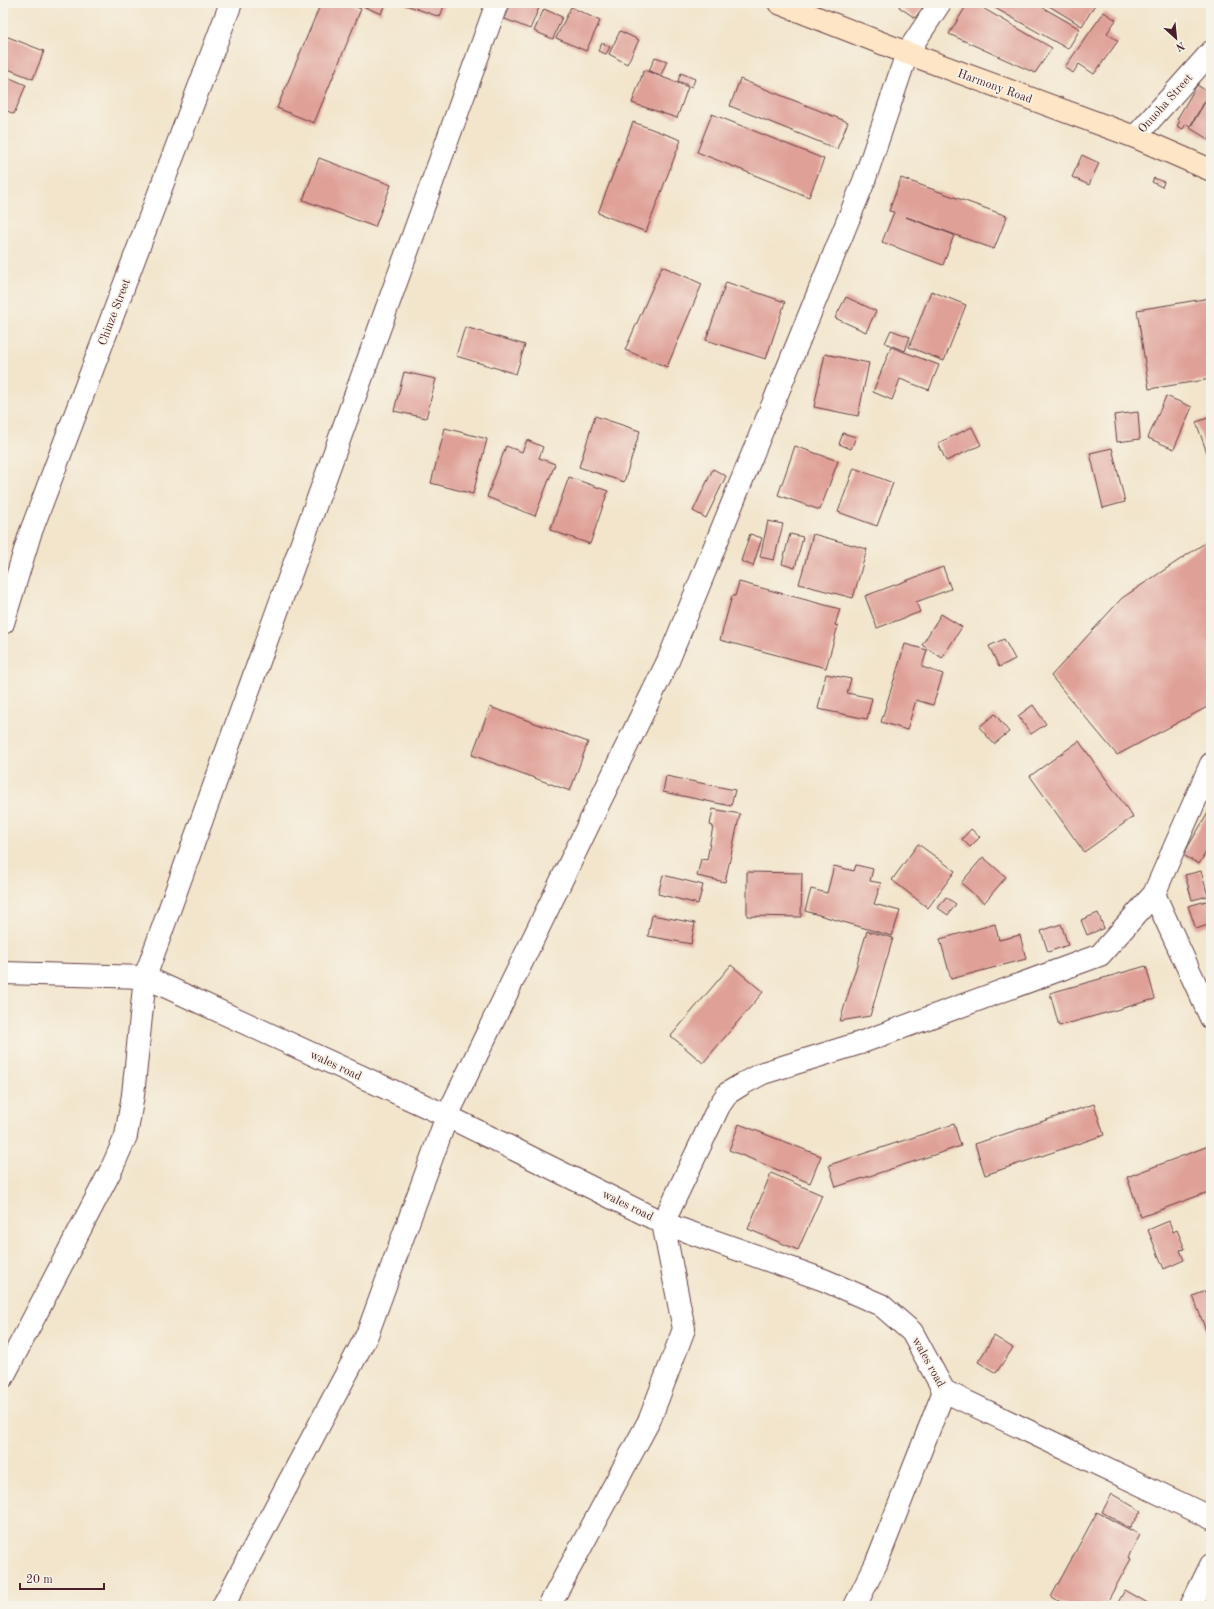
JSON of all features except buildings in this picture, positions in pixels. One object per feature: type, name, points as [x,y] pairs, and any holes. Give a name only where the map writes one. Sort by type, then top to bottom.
[{"type":"main road","name":"Harmony Road","points":[[779,3],[907,53],[1135,137],[1211,170]]},
{"type":"street","name":"Chinze Street","points":[[3,622],[30,534],[231,3]]},
{"type":"street","points":[[3,1377],[111,1170],[126,1136],[133,1095],[145,977],[497,3]]},
{"type":"street","points":[[223,1606],[367,1335],[446,1116],[668,661],[864,180],[907,53],[940,3]]},
{"type":"street","name":"Onuoha Street","points":[[1135,137],[1211,52]]},
{"type":"street","points":[[549,1606],[650,1419],[684,1330],[663,1223],[719,1106],[728,1093],[763,1073],[857,1044],[1100,956],[1154,894],[1211,764]]},
{"type":"street","points":[[1154,894],[1211,1018]]},
{"type":"street","name":"wales road","points":[[3,974],[145,977],[446,1116],[663,1223],[824,1280],[881,1305],[912,1332],[944,1391],[1211,1518]]},
{"type":"street","points":[[855,1606],[876,1564],[944,1391]]},
{"type":"street","points":[[1191,1606],[1211,1565]]}]
